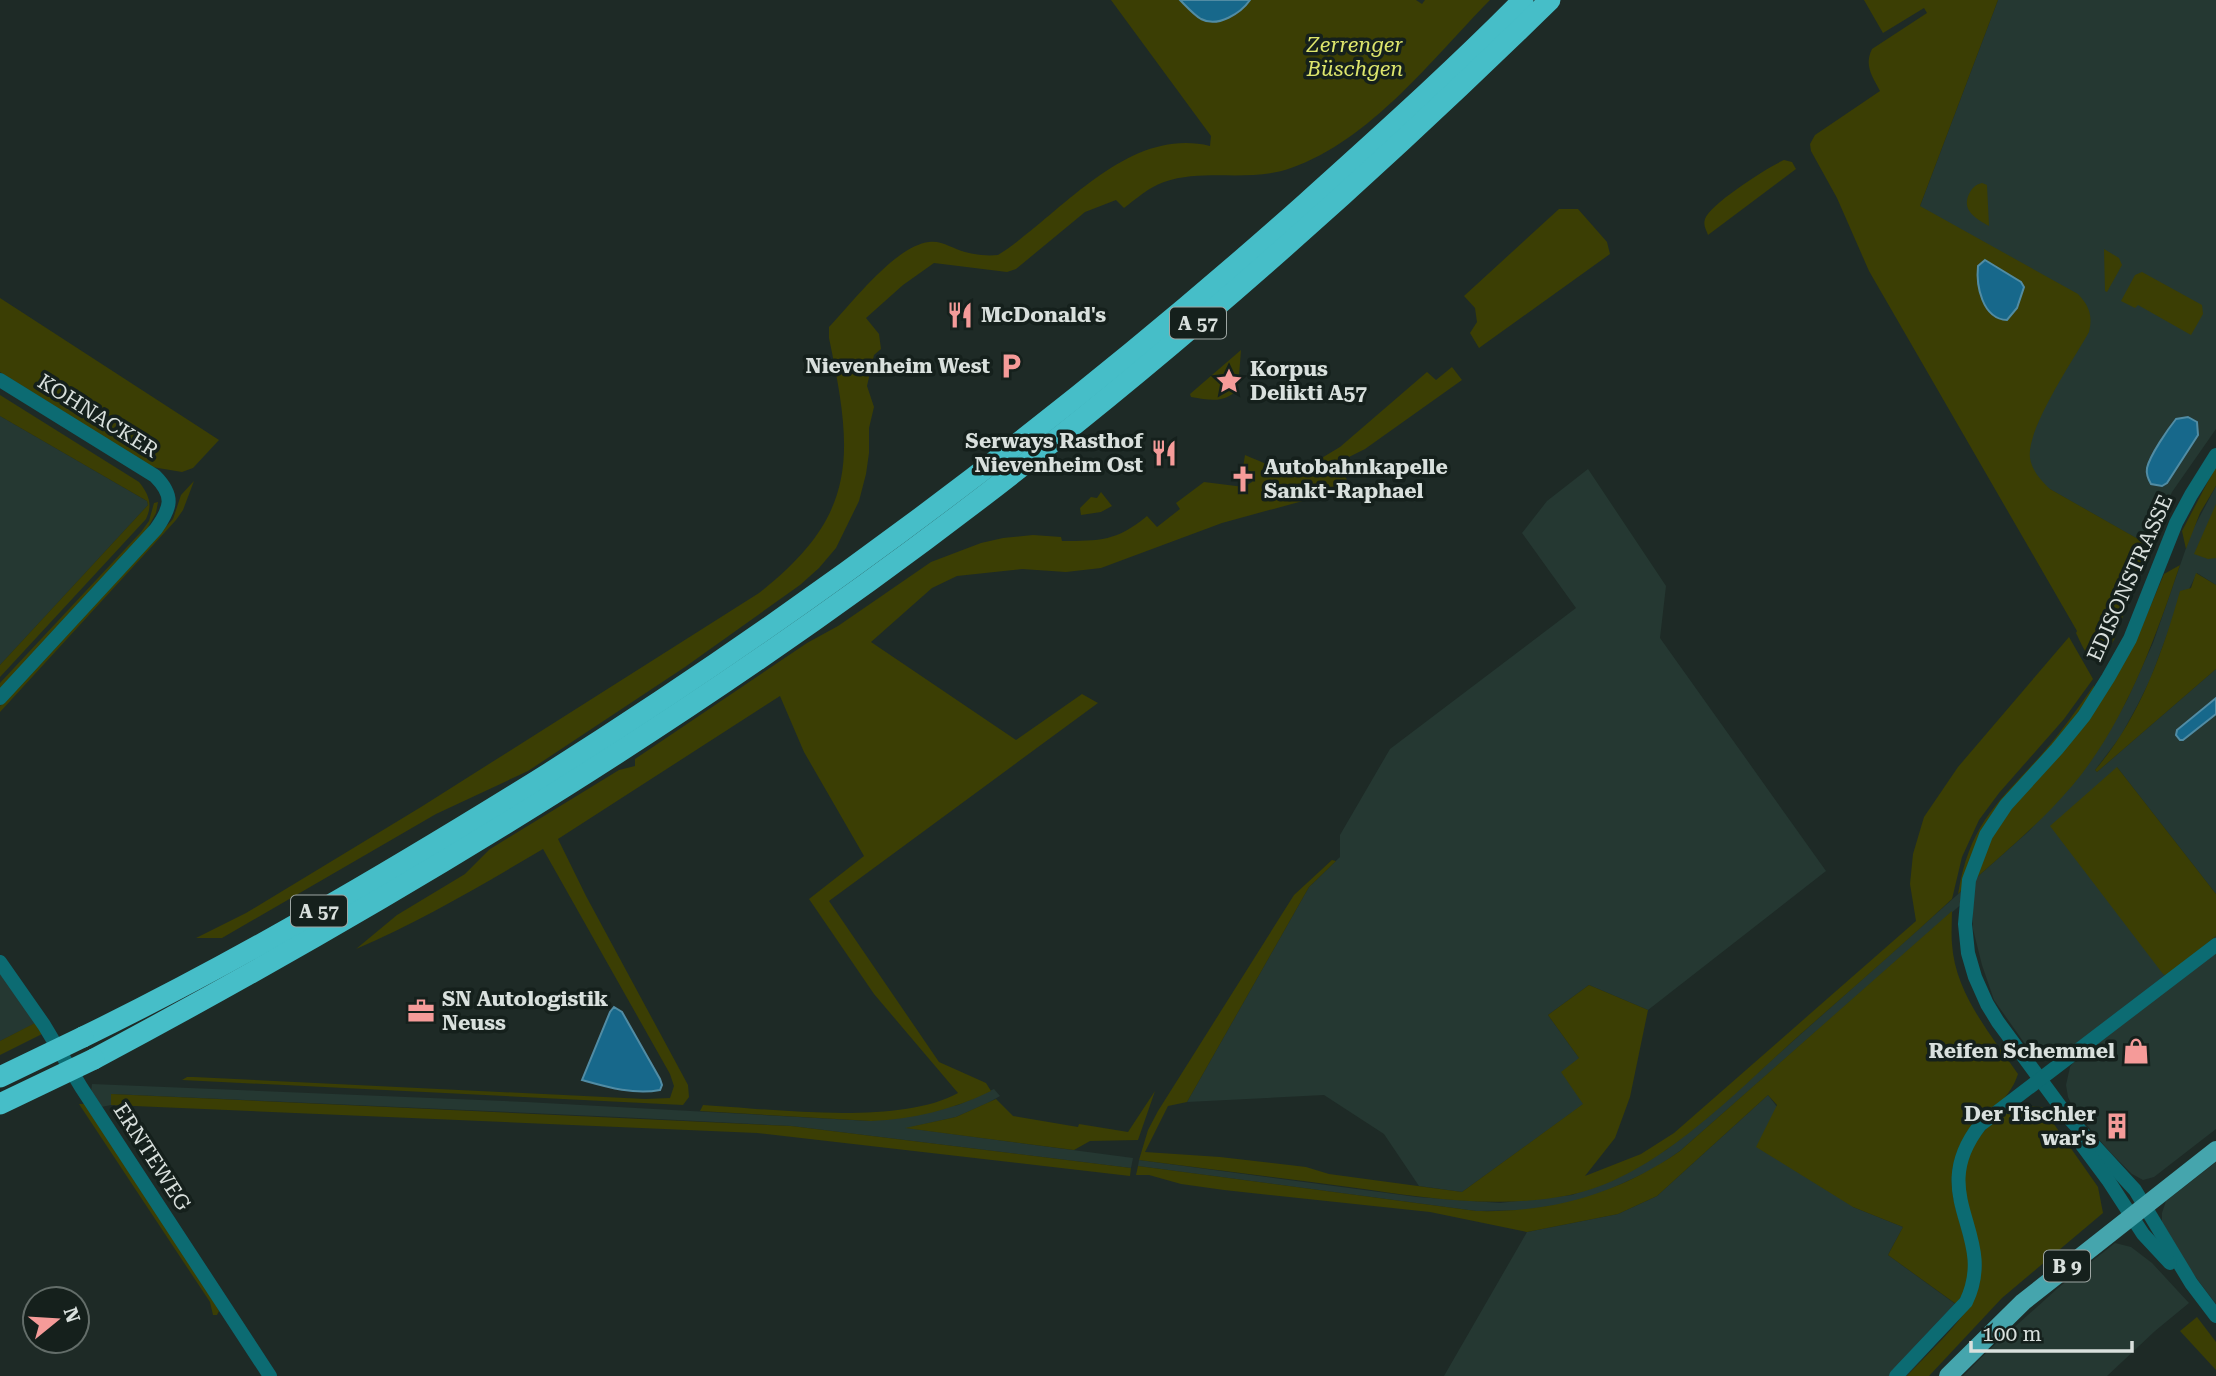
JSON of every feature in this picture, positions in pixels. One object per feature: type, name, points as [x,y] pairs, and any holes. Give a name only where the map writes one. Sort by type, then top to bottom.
[{"type":"highway","name":"A 57","points":[[0,1077],[234,959],[440,841],[742,648],[1002,457],[1100,379],[1353,161],[1523,0]]},
{"type":"highway","name":"A 57","points":[[0,1104],[93,1059],[214,995],[369,907],[481,840],[625,748],[832,608],[1014,474],[1246,283],[1438,110],[1550,0]]},
{"type":"main road","name":"B 9","points":[[1948,1376],[2024,1302],[2216,1150]]},
{"type":"street","name":"KOHNACKER","points":[[0,380],[155,476],[167,493],[167,513],[156,529],[0,698]]},
{"type":"street","name":"EDISONSTRASSE","points":[[2216,455],[2176,523],[2130,639],[2108,678],[2071,733],[1998,814],[1980,847],[1967,892],[1965,924],[1968,953],[1975,977],[1992,1013],[2065,1122],[2108,1180],[2137,1211],[2143,1234],[2191,1283],[2216,1315]]},
{"type":"street","points":[[1896,1376],[1966,1302],[1972,1291],[1975,1258],[1957,1189],[1957,1173],[1966,1147],[1980,1125],[2216,945]]},
{"type":"street","name":"ERNTEWEG","points":[[0,962],[270,1376]]},
{"type":"shaded area","points":[[1998,0],[2216,0],[2216,429],[2172,492],[2157,524],[2153,525],[2148,545],[2023,474],[1920,206]]},
{"type":"shaded area","points":[[0,416],[147,501],[148,505],[0,665]]},
{"type":"shaded area","points":[[1588,469],[1666,586],[1660,638],[1826,871],[1648,1010],[1589,985],[1548,1015],[1579,1058],[1584,1104],[1462,1192],[1419,1186],[1384,1134],[1324,1095],[1187,1102],[1309,887],[1340,857],[1340,835],[1390,749],[1576,608],[1522,533],[1547,501]]},
{"type":"shaded area","points":[[2216,486],[2216,585],[2197,573],[2170,627],[2137,706],[2120,737],[2095,770],[2097,772],[2216,669],[2216,894],[2117,767],[2168,976],[2216,936],[2216,1129],[2154,1177],[2143,1180],[2132,1174],[2074,1110],[2066,1085],[2070,1067],[2075,1060],[2065,1047],[2045,1051],[2025,1044],[1994,1000],[1973,929],[1973,894],[1680,1151],[1654,1169],[1595,1196],[1524,1210],[1476,1211],[1138,1166],[1139,1160],[1417,1197],[1500,1203],[1572,1195],[1613,1179],[1666,1150],[1720,1106],[2029,831],[2073,784],[2127,700],[2153,643],[2192,531]]},
{"type":"shaded area","points":[[0,972],[36,1023],[0,1041]]},
{"type":"shaded area","points":[[92,1084],[526,1102],[871,1121],[958,1105],[994,1089],[1000,1096],[988,1103],[956,1117],[907,1128],[1133,1158],[1131,1168],[791,1126],[618,1117],[111,1094],[111,1105],[101,1107],[91,1093]]},
{"type":"shaded area","points":[[1768,1095],[1853,1207],[1903,1227],[1888,1255],[1965,1311],[1907,1376],[1444,1376],[1527,1232],[1618,1214],[1657,1196]]},
{"type":"shaded area","points":[[2216,1162],[2216,1304],[2188,1267],[2162,1224],[2162,1213],[2166,1201]]},
{"type":"shaded area","points":[[2115,1243],[2131,1247],[2152,1263],[2189,1303],[2107,1376],[1963,1376],[2058,1288]]},
{"type":"green space","name":"Zerrenger Büschgen","points":[[1111,0],[1180,0],[1202,20],[1250,0],[1416,0],[1422,4],[1425,0],[1490,0],[1399,96],[1348,138],[1320,155],[1291,168],[1260,175],[1195,176],[1164,182],[1124,208],[1116,200],[1085,212],[1016,269],[1007,272],[934,263],[903,285],[866,318],[879,334],[881,349],[874,355],[867,386],[874,407],[869,428],[866,474],[859,501],[836,548],[819,568],[800,585],[685,667],[528,771],[436,814],[222,938],[196,938],[246,913],[421,807],[759,593],[792,564],[816,536],[832,508],[841,479],[844,449],[842,416],[829,327],[888,264],[916,246],[929,242],[943,243],[973,254],[998,255],[1096,178],[1123,161],[1150,149],[1179,143],[1210,146],[1211,136]]},
{"type":"green space","points":[[1864,0],[1998,0],[1920,206],[2078,294],[2089,311],[2089,332],[2035,430],[2030,458],[2040,479],[2050,489],[2148,547],[2115,638],[2101,663],[2092,659],[2083,647],[2077,631],[1869,271],[1837,198],[1811,151],[1810,144],[1815,135],[1880,91],[1869,65],[1872,49],[1927,13],[1924,8],[1883,33]]},
{"type":"green space","points":[[1784,160],[1792,162],[1796,169],[1708,235],[1705,219],[1717,204]]},
{"type":"green space","points":[[1982,183],[1987,185],[1989,226],[1972,214],[1967,205],[1969,194]]},
{"type":"green space","points":[[1559,209],[1578,209],[1607,242],[1610,254],[1479,348],[1470,333],[1477,322],[1475,308],[1464,296]]},
{"type":"green space","points":[[2104,249],[2119,258],[2122,265],[2107,292],[2105,291]]},
{"type":"green space","points":[[2142,272],[2202,305],[2203,314],[2191,335],[2138,305],[2135,308],[2121,301],[2135,275]]},
{"type":"green space","points":[[0,298],[219,440],[193,468],[182,472],[152,467],[0,372]]},
{"type":"green space","points":[[1241,350],[1238,389],[1233,394],[1211,400],[1191,397],[1190,394]]},
{"type":"green space","points":[[1452,367],[1462,380],[1365,449],[1339,462],[1310,465],[1340,447],[1427,372],[1436,380]]},
{"type":"green space","points":[[0,395],[139,482],[149,504],[146,519],[0,677],[0,665],[148,505],[147,501],[0,416]]},
{"type":"green space","points":[[1245,455],[1281,470],[1305,476],[1343,470],[1350,488],[1222,523],[1101,568],[1066,572],[1022,569],[957,576],[932,588],[871,642],[1016,740],[1082,694],[1098,703],[829,901],[939,1062],[986,1083],[991,1091],[932,1112],[871,1121],[700,1111],[703,1105],[798,1112],[869,1112],[933,1103],[958,1093],[874,994],[809,899],[864,856],[804,752],[780,696],[558,839],[688,1085],[689,1097],[683,1105],[182,1080],[194,1077],[645,1099],[670,1098],[674,1086],[670,1074],[543,849],[428,915],[356,949],[397,915],[465,874],[490,849],[619,770],[635,766],[635,759],[931,562],[981,543],[1003,538],[1033,535],[1061,537],[1062,541],[1098,540],[1117,535],[1147,516],[1157,527],[1180,509],[1176,503],[1204,482],[1244,487],[1252,482],[1251,472],[1243,467]]},
{"type":"green space","points":[[2216,466],[2216,486],[2200,513],[2186,549],[2182,531]]},
{"type":"green space","points":[[194,481],[183,510],[176,520],[0,712],[0,706],[173,519],[181,495]]},
{"type":"green space","points":[[1101,492],[1112,506],[1101,512],[1081,515],[1080,508],[1091,497],[1097,498]]},
{"type":"green space","points":[[158,502],[156,513],[146,531],[0,690],[0,683],[141,532],[149,521],[154,503]]},
{"type":"green space","points":[[2216,504],[2216,558],[2208,559],[2194,554]]},
{"type":"green space","points":[[2180,565],[2136,681],[2108,736],[2091,762],[2049,811],[1975,879],[1995,829],[2140,631],[2164,574]]},
{"type":"green space","points":[[2196,573],[2216,585],[2216,669],[2097,772],[2095,770],[2111,750],[2136,708],[2157,662],[2180,591],[2191,588]]},
{"type":"green space","points":[[2069,637],[2093,679],[2064,719],[1979,820],[1962,857],[1952,899],[1718,1109],[1661,1153],[1632,1171],[1601,1186],[1570,1195],[1487,1202],[1404,1195],[1139,1160],[1148,1130],[1158,1111],[1294,895],[1332,860],[1336,861],[1309,887],[1187,1102],[1168,1106],[1145,1152],[1306,1167],[1329,1174],[1462,1192],[1583,1104],[1561,1072],[1579,1058],[1548,1015],[1589,985],[1648,1010],[1630,1097],[1615,1138],[1585,1176],[1641,1154],[1674,1133],[1916,921],[1910,884],[1913,854],[1924,817],[1958,767]]},
{"type":"green space","points":[[2094,685],[2093,694],[2075,719],[2007,796],[1958,894],[1970,849],[1988,816],[2049,746]]},
{"type":"green space","points":[[2117,767],[2216,894],[2216,936],[2167,976],[2050,826]]},
{"type":"green space","points":[[1952,911],[1952,944],[1960,979],[1976,1013],[2018,1074],[2002,1100],[1972,1129],[1956,1156],[1952,1191],[1965,1241],[1969,1273],[1965,1289],[1956,1304],[1888,1255],[1903,1227],[1853,1207],[1756,1147],[1777,1105],[1768,1095],[1657,1196],[1618,1214],[1527,1232],[1430,1212],[1224,1190],[1181,1184],[1149,1175],[1136,1175],[1138,1166],[1476,1211],[1531,1209],[1583,1198],[1633,1179],[1680,1151]]},
{"type":"green space","points":[[35,1023],[44,1033],[0,1055],[0,1041]]},
{"type":"green space","points":[[1155,1091],[1138,1140],[1090,1141],[1074,1150],[905,1128],[956,1117],[996,1099],[1013,1116],[1128,1132]]},
{"type":"green space","points":[[111,1094],[791,1126],[1131,1168],[1130,1176],[757,1133],[111,1105]]},
{"type":"green space","points":[[79,1104],[86,1104],[150,1197],[219,1311],[217,1315],[213,1315],[210,1302]]},
{"type":"green space","points":[[2025,1106],[2042,1107],[2098,1187],[2103,1213],[2002,1298],[1929,1376],[1907,1376],[1967,1310],[1978,1289],[1981,1274],[1980,1251],[1966,1208],[1963,1180],[1971,1151],[1988,1127],[2012,1110]]},
{"type":"green space","points":[[2197,1317],[2216,1342],[2216,1370],[2180,1331]]},
{"type":"water","points":[[1180,0],[1250,0],[1229,18],[1215,22],[1201,19]]},
{"type":"water","points":[[1985,260],[2021,282],[2024,287],[2017,308],[2007,320],[1992,314],[1982,300],[1978,266]]},
{"type":"water","points":[[2188,417],[2197,422],[2198,435],[2167,483],[2162,486],[2151,484],[2147,468],[2155,449],[2176,419]]},
{"type":"water","points":[[2216,698],[2216,714],[2180,740],[2176,735],[2177,730]]},
{"type":"water","points":[[614,1007],[622,1012],[660,1079],[660,1090],[630,1091],[582,1080]]},
{"type":"place","name":"McDonald's","points":[[960,315]]},
{"type":"place","name":"Nievenheim West","points":[[1011,366]]},
{"type":"place","name":"Korpus Delikti A57","points":[[1229,381]]},
{"type":"place","name":"Serways Rasthof Nievenheim Ost","points":[[1164,453]]},
{"type":"place","name":"Autobahnkapelle Sankt-Raphael","points":[[1243,479]]},
{"type":"place","name":"SN Autologistik Neuss","points":[[421,1011]]},
{"type":"place","name":"Reifen Schemmel","points":[[2136,1051]]},
{"type":"place","name":"Der Tischler war's","points":[[2117,1126]]}]
